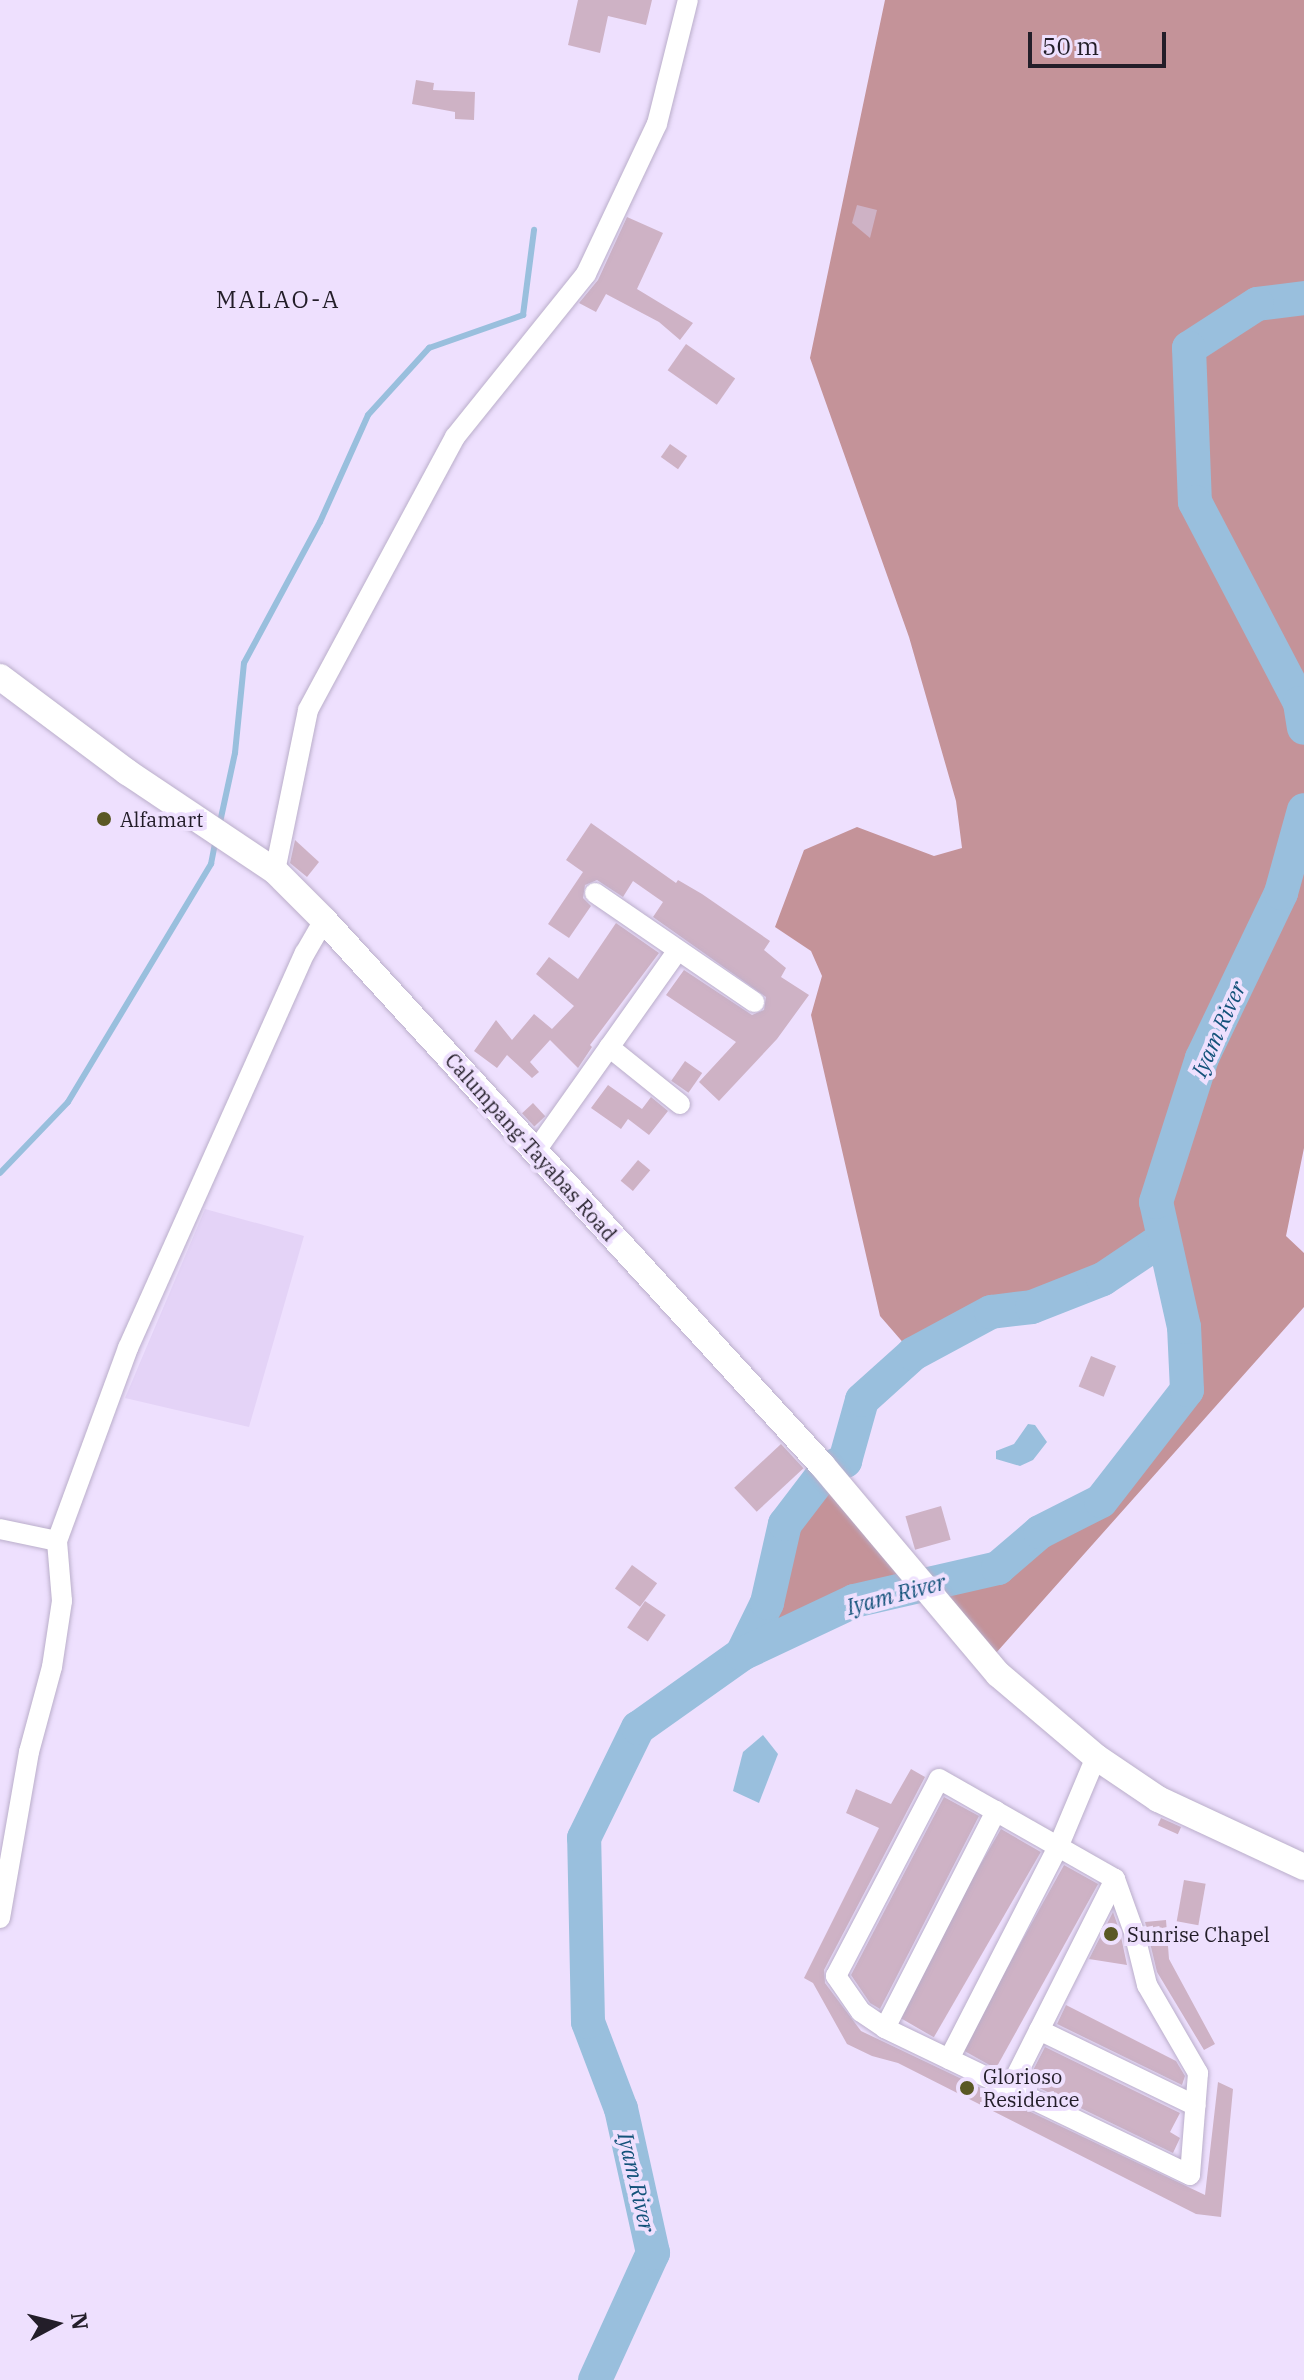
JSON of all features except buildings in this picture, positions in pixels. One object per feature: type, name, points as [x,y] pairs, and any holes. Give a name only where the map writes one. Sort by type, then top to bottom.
[{"type":"main road","name":"Calumpang-Tayabas Road","points":[[0,677],[127,772],[275,871],[324,920],[822,1465],[944,1606],[998,1674],[1096,1757]]},
{"type":"main road","points":[[1096,1757],[1158,1799],[1304,1867]]},
{"type":"street","points":[[275,871],[308,710],[455,437],[586,274],[657,124],[688,0]]},
{"type":"street","points":[[595,893],[754,1002]]},
{"type":"street","points":[[0,1918],[29,1752],[52,1667],[62,1601],[57,1541],[128,1348],[305,953],[324,920]]},
{"type":"street","points":[[535,1152],[678,950]]},
{"type":"street","points":[[609,1047],[680,1104]]},
{"type":"street","points":[[0,1529],[57,1541]]},
{"type":"street","points":[[949,2059],[1059,1845],[1096,1757]]},
{"type":"street","points":[[939,1779],[996,1811],[1115,1879],[1134,1932],[1147,1985],[1198,2073],[1190,2175],[885,2028],[861,2012],[836,1976],[939,1779]]},
{"type":"street","points":[[885,2028],[996,1811]]},
{"type":"street","points":[[1010,2088],[1115,1879]]},
{"type":"street","points":[[1039,2030],[1196,2106]]},
{"type":"shaded area","points":[[885,0],[1304,0],[1304,1148],[1286,1236],[1304,1253],[1304,1307],[988,1662],[925,1585],[854,1601],[742,1654],[767,1603],[785,1524],[827,1469],[926,1584],[998,1568],[1040,1532],[1101,1501],[1187,1390],[1184,1327],[1163,1238],[1103,1279],[1032,1307],[991,1312],[913,1354],[880,1316],[811,1015],[822,976],[811,951],[775,927],[804,850],[857,827],[934,856],[962,848],[956,801],[909,637],[810,358]]},
{"type":"shaded area","points":[[205,1209],[304,1236],[249,1427],[125,1398]]},
{"type":"water","points":[[1028,1424],[1035,1425],[1047,1442],[1033,1460],[1020,1466],[996,1459],[996,1451],[1014,1444]]},
{"type":"water","points":[[763,1735],[778,1754],[759,1803],[733,1791],[743,1752]]},
{"type":"waterway","points":[[219,827],[235,753],[244,663],[320,522],[368,415],[429,348],[523,315],[534,230]]},
{"type":"waterway","name":"Iyam River","points":[[1304,298],[1257,304],[1189,348],[1195,502],[1300,703],[1304,728]]},
{"type":"waterway","name":"Iyam River","points":[[595,2380],[653,2253],[621,2109],[588,2022],[584,1838],[638,1728],[742,1654],[854,1601],[998,1568],[1040,1532],[1101,1501],[1187,1390],[1184,1327],[1156,1202],[1202,1058],[1281,893],[1304,810]]},
{"type":"waterway","points":[[0,1173],[68,1102],[211,864],[216,838]]},
{"type":"waterway","points":[[742,1654],[767,1603],[785,1524],[827,1469],[845,1461],[862,1400],[913,1354],[991,1312],[1032,1307],[1103,1279],[1164,1238]]},
{"type":"place","name":"Alfamart","points":[[104,819]]},
{"type":"place","name":"Sunrise Chapel","points":[[1111,1934]]},
{"type":"place","name":"Glorioso Residence","points":[[967,2088]]},
{"type":"district","name":"MALAO-A","points":[[278,300]]}]
